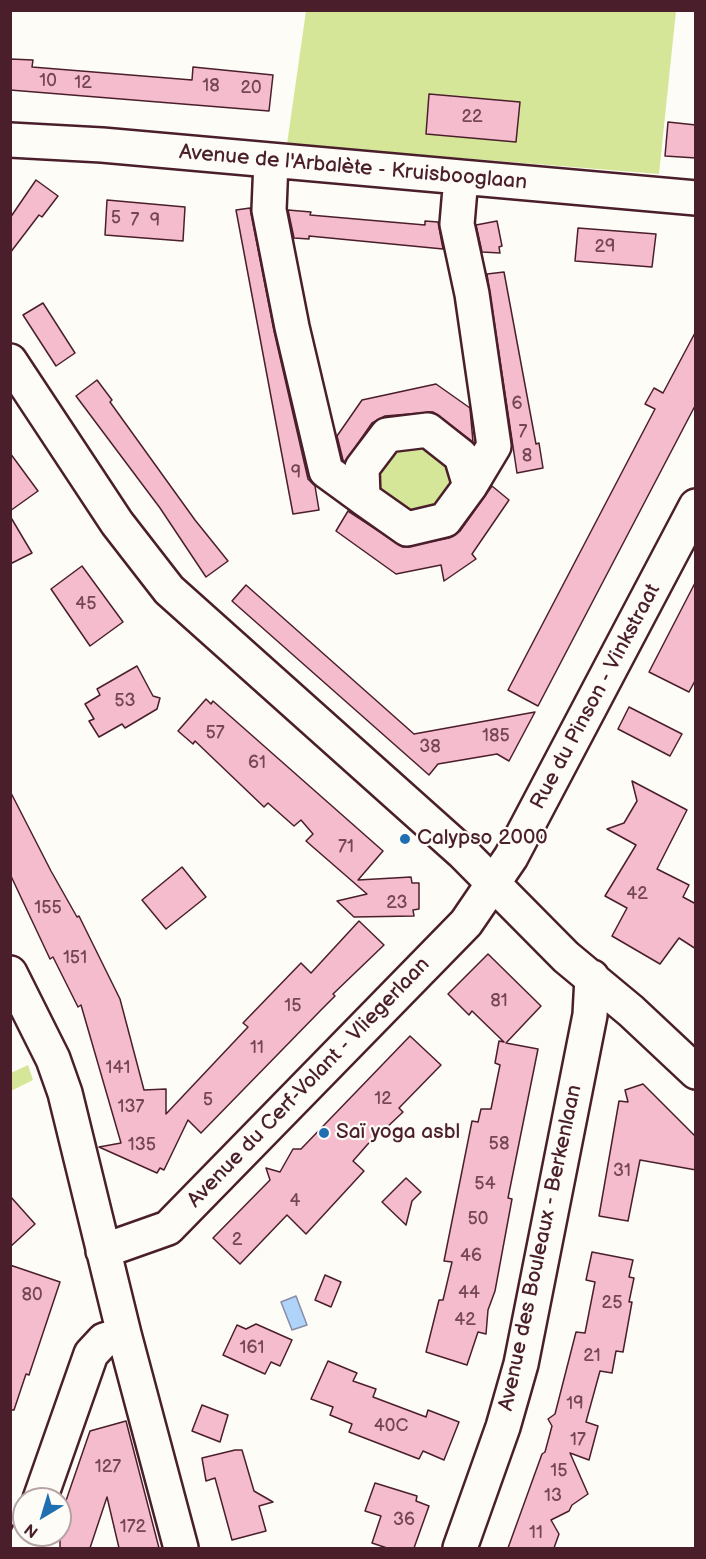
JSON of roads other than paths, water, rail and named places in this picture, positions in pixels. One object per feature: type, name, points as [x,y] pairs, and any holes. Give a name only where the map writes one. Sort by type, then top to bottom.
[{"type":"street","name":"Avenue de l'Arbalète - Kruisbooglaan","points":[[11,140],[102,145],[696,198]]},
{"type":"street","points":[[271,161],[268,210],[292,327],[326,471],[406,529],[446,520],[494,446],[472,294],[457,224],[461,177]]},
{"type":"street","points":[[10,361],[117,523],[169,590],[462,852],[492,885],[566,957],[592,977],[696,1072]]},
{"type":"street","points":[[363,498],[362,468],[387,435],[428,430],[461,456],[470,486]]},
{"type":"street","name":"Rue du Pinson - Vinkstraat","points":[[492,885],[549,786],[696,506]]},
{"type":"street","name":"Avenue du Cerf-Volant - Vliegerlaan","points":[[103,1251],[168,1228],[466,922],[492,885]]},
{"type":"street","points":[[10,973],[53,1059],[65,1093],[124,1334],[181,1548]]},
{"type":"street","name":"Avenue des Bouleaux - Berkenlaan","points":[[460,1548],[503,1427],[521,1364],[590,1016],[592,977]]},
{"type":"street","points":[[44,1487],[90,1354],[104,1340],[124,1334]]},
{"type":"water","points":[[296,1296],[307,1325],[292,1330],[281,1302]]},
{"type":"place","name":"Calypso 2000","points":[[405,839]]},
{"type":"place","name":"Saï yoga asbl","points":[[324,1133]]}]
